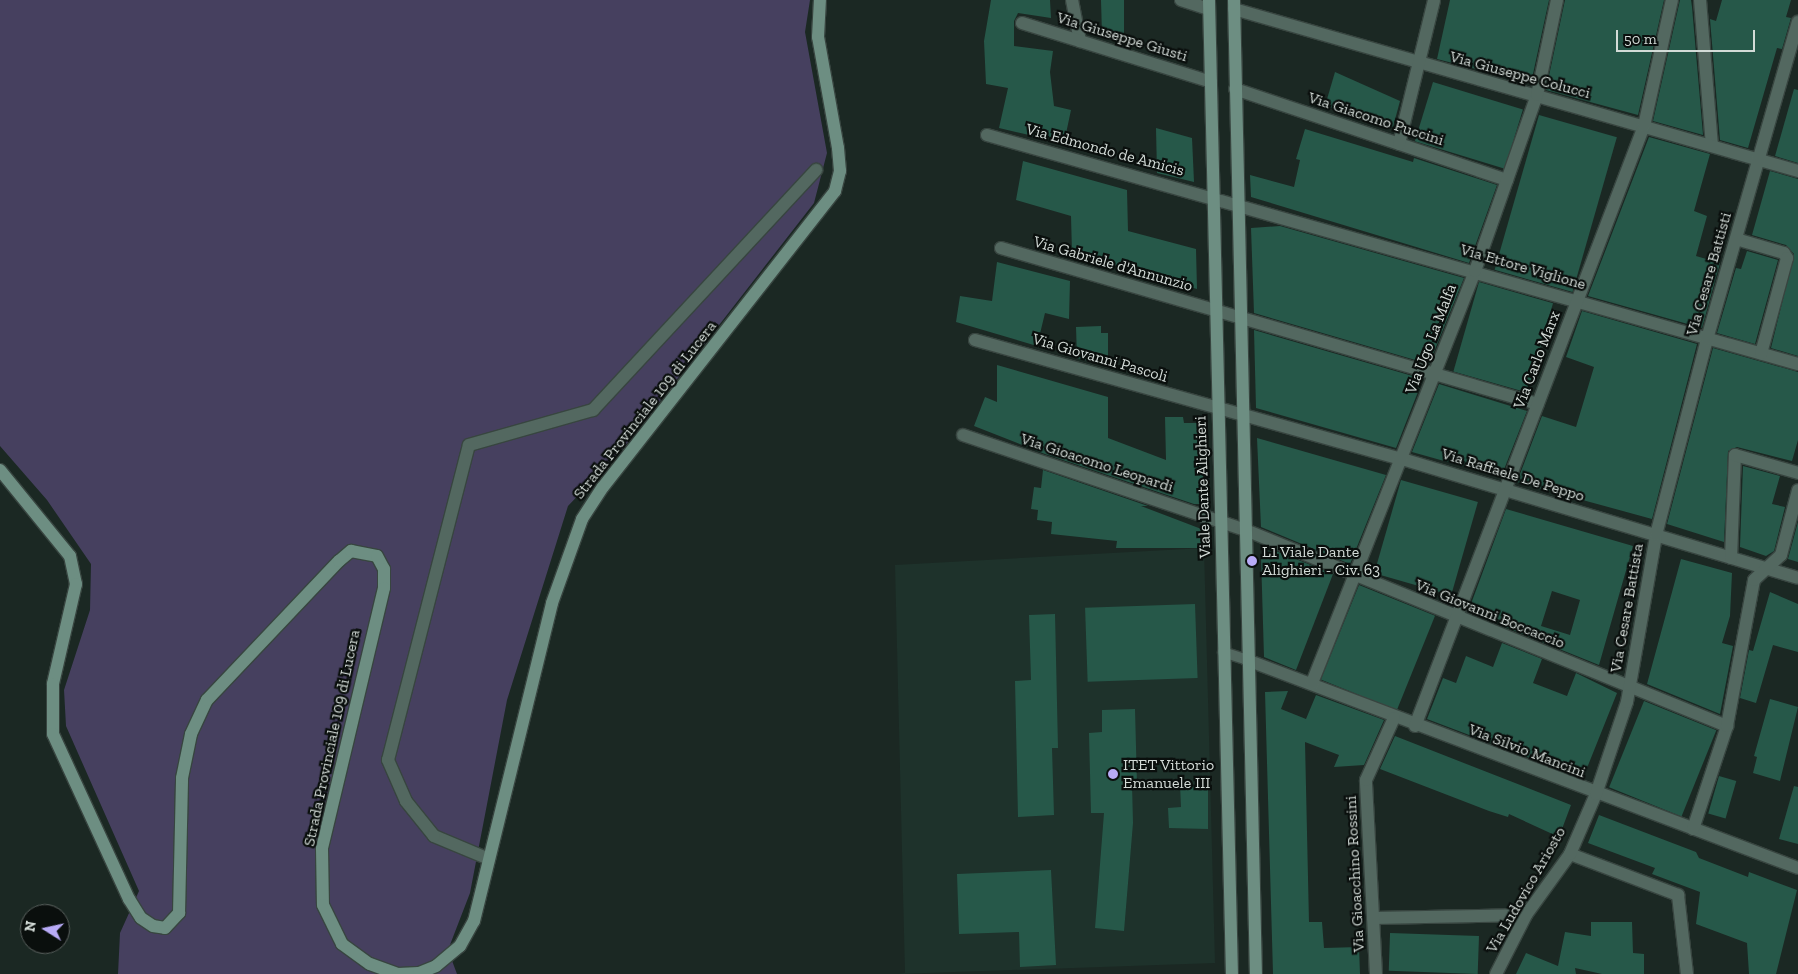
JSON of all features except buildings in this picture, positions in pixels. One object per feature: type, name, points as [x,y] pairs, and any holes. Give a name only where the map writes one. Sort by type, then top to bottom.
[{"type":"main road","name":"Strada Provinciale 109 di Lucera","points":[[0,470],[70,556],[76,584],[53,684],[53,734],[141,918],[153,926],[165,928],[179,913],[182,778],[192,734],[207,700],[351,551],[377,556],[384,569],[384,588],[322,849],[323,905],[333,929],[354,956],[384,970],[419,972],[436,966],[460,946],[474,921],[552,603],[582,519],[603,487],[835,191],[840,171],[838,148],[818,38],[820,0]]},
{"type":"main road","name":"Viale Dante Alighieri","points":[[1209,4],[1217,407],[1232,974]]},
{"type":"main road","points":[[1234,4],[1243,529],[1256,974]]},
{"type":"street","points":[[1072,0],[1080,41]]},
{"type":"street","points":[[1181,0],[1209,4]]},
{"type":"street","points":[[1399,144],[1434,0]]},
{"type":"street","name":"Via Ugo La Malfa","points":[[1312,683],[1475,270],[1537,95],[1557,0]]},
{"type":"street","name":"Via Carlo Marx","points":[[1414,726],[1644,126],[1672,0]]},
{"type":"street","points":[[1700,0],[1712,146]]},
{"type":"street","name":"Via Giuseppe Colucci","points":[[1234,4],[1418,64],[1537,95],[1798,171]]},
{"type":"street","name":"Via Cesare Battisti","points":[[1656,535],[1707,338],[1798,22]]},
{"type":"street","name":"Via Giuseppe Giusti","points":[[1022,23],[1211,82]]},
{"type":"street","name":"Via Giacomo Puccini","points":[[1235,89],[1507,180]]},
{"type":"street","name":"Via Edmondo de Amicis","points":[[987,135],[1238,203]]},
{"type":"street","points":[[489,859],[434,836],[406,801],[388,760],[469,445],[593,410],[816,170]]},
{"type":"street","name":"Via Ettore Viglione","points":[[1238,203],[1798,364]]},
{"type":"street","points":[[1736,239],[1784,253],[1787,258],[1761,354]]},
{"type":"street","name":"Via Gabriele d'Annunzio","points":[[1002,248],[1216,311],[1240,315],[1538,404]]},
{"type":"street","name":"Via Giovanni Pascoli","points":[[975,340],[1217,407]]},
{"type":"street","name":"Via Raffaele De Peppo","points":[[1217,407],[1506,489],[1763,569],[1798,578]]},
{"type":"street","name":"Via Gioacomo Leopardi","points":[[963,435],[1243,529]]},
{"type":"street","points":[[1731,558],[1736,455],[1798,473]]},
{"type":"street","points":[[1693,828],[1727,726],[1754,580],[1763,569],[1781,556],[1798,490]]},
{"type":"street","name":"Via Giovanni Boccaccio","points":[[1243,529],[1355,577],[1727,726]]},
{"type":"street","name":"Via Cesare Battista","points":[[1596,794],[1631,687],[1656,535]]},
{"type":"street","name":"Via Silvio Mancini","points":[[1248,660],[1312,683],[1414,726],[1798,868]]},
{"type":"street","name":"Via Gioacchino Rossini","points":[[1376,974],[1366,780],[1394,718]]},
{"type":"street","name":"Via Ludovico Ariosto","points":[[1496,974],[1526,915],[1570,854],[1596,794]]},
{"type":"street","points":[[1570,854],[1678,895],[1688,974]]},
{"type":"street","points":[[1373,918],[1526,915]]},
{"type":"lane","points":[[1223,652],[1248,660]]},
{"type":"shaded area","points":[[0,0],[810,0],[805,32],[827,153],[814,203],[625,446],[568,506],[507,700],[470,893],[448,950],[457,974],[118,974],[120,933],[139,891],[66,726],[64,690],[90,610],[91,564],[47,500],[0,446]]},
{"type":"shaded area","name":"ITET Vittorio Emanuele III","points":[[1204,548],[1215,963],[898,974],[905,973],[895,565]]},
{"type":"place","name":"L1 Viale Dante Alighieri - Civ. 63","points":[[1252,561]]},
{"type":"place","name":"ITET Vittorio Emanuele III","points":[[1113,774]]}]
